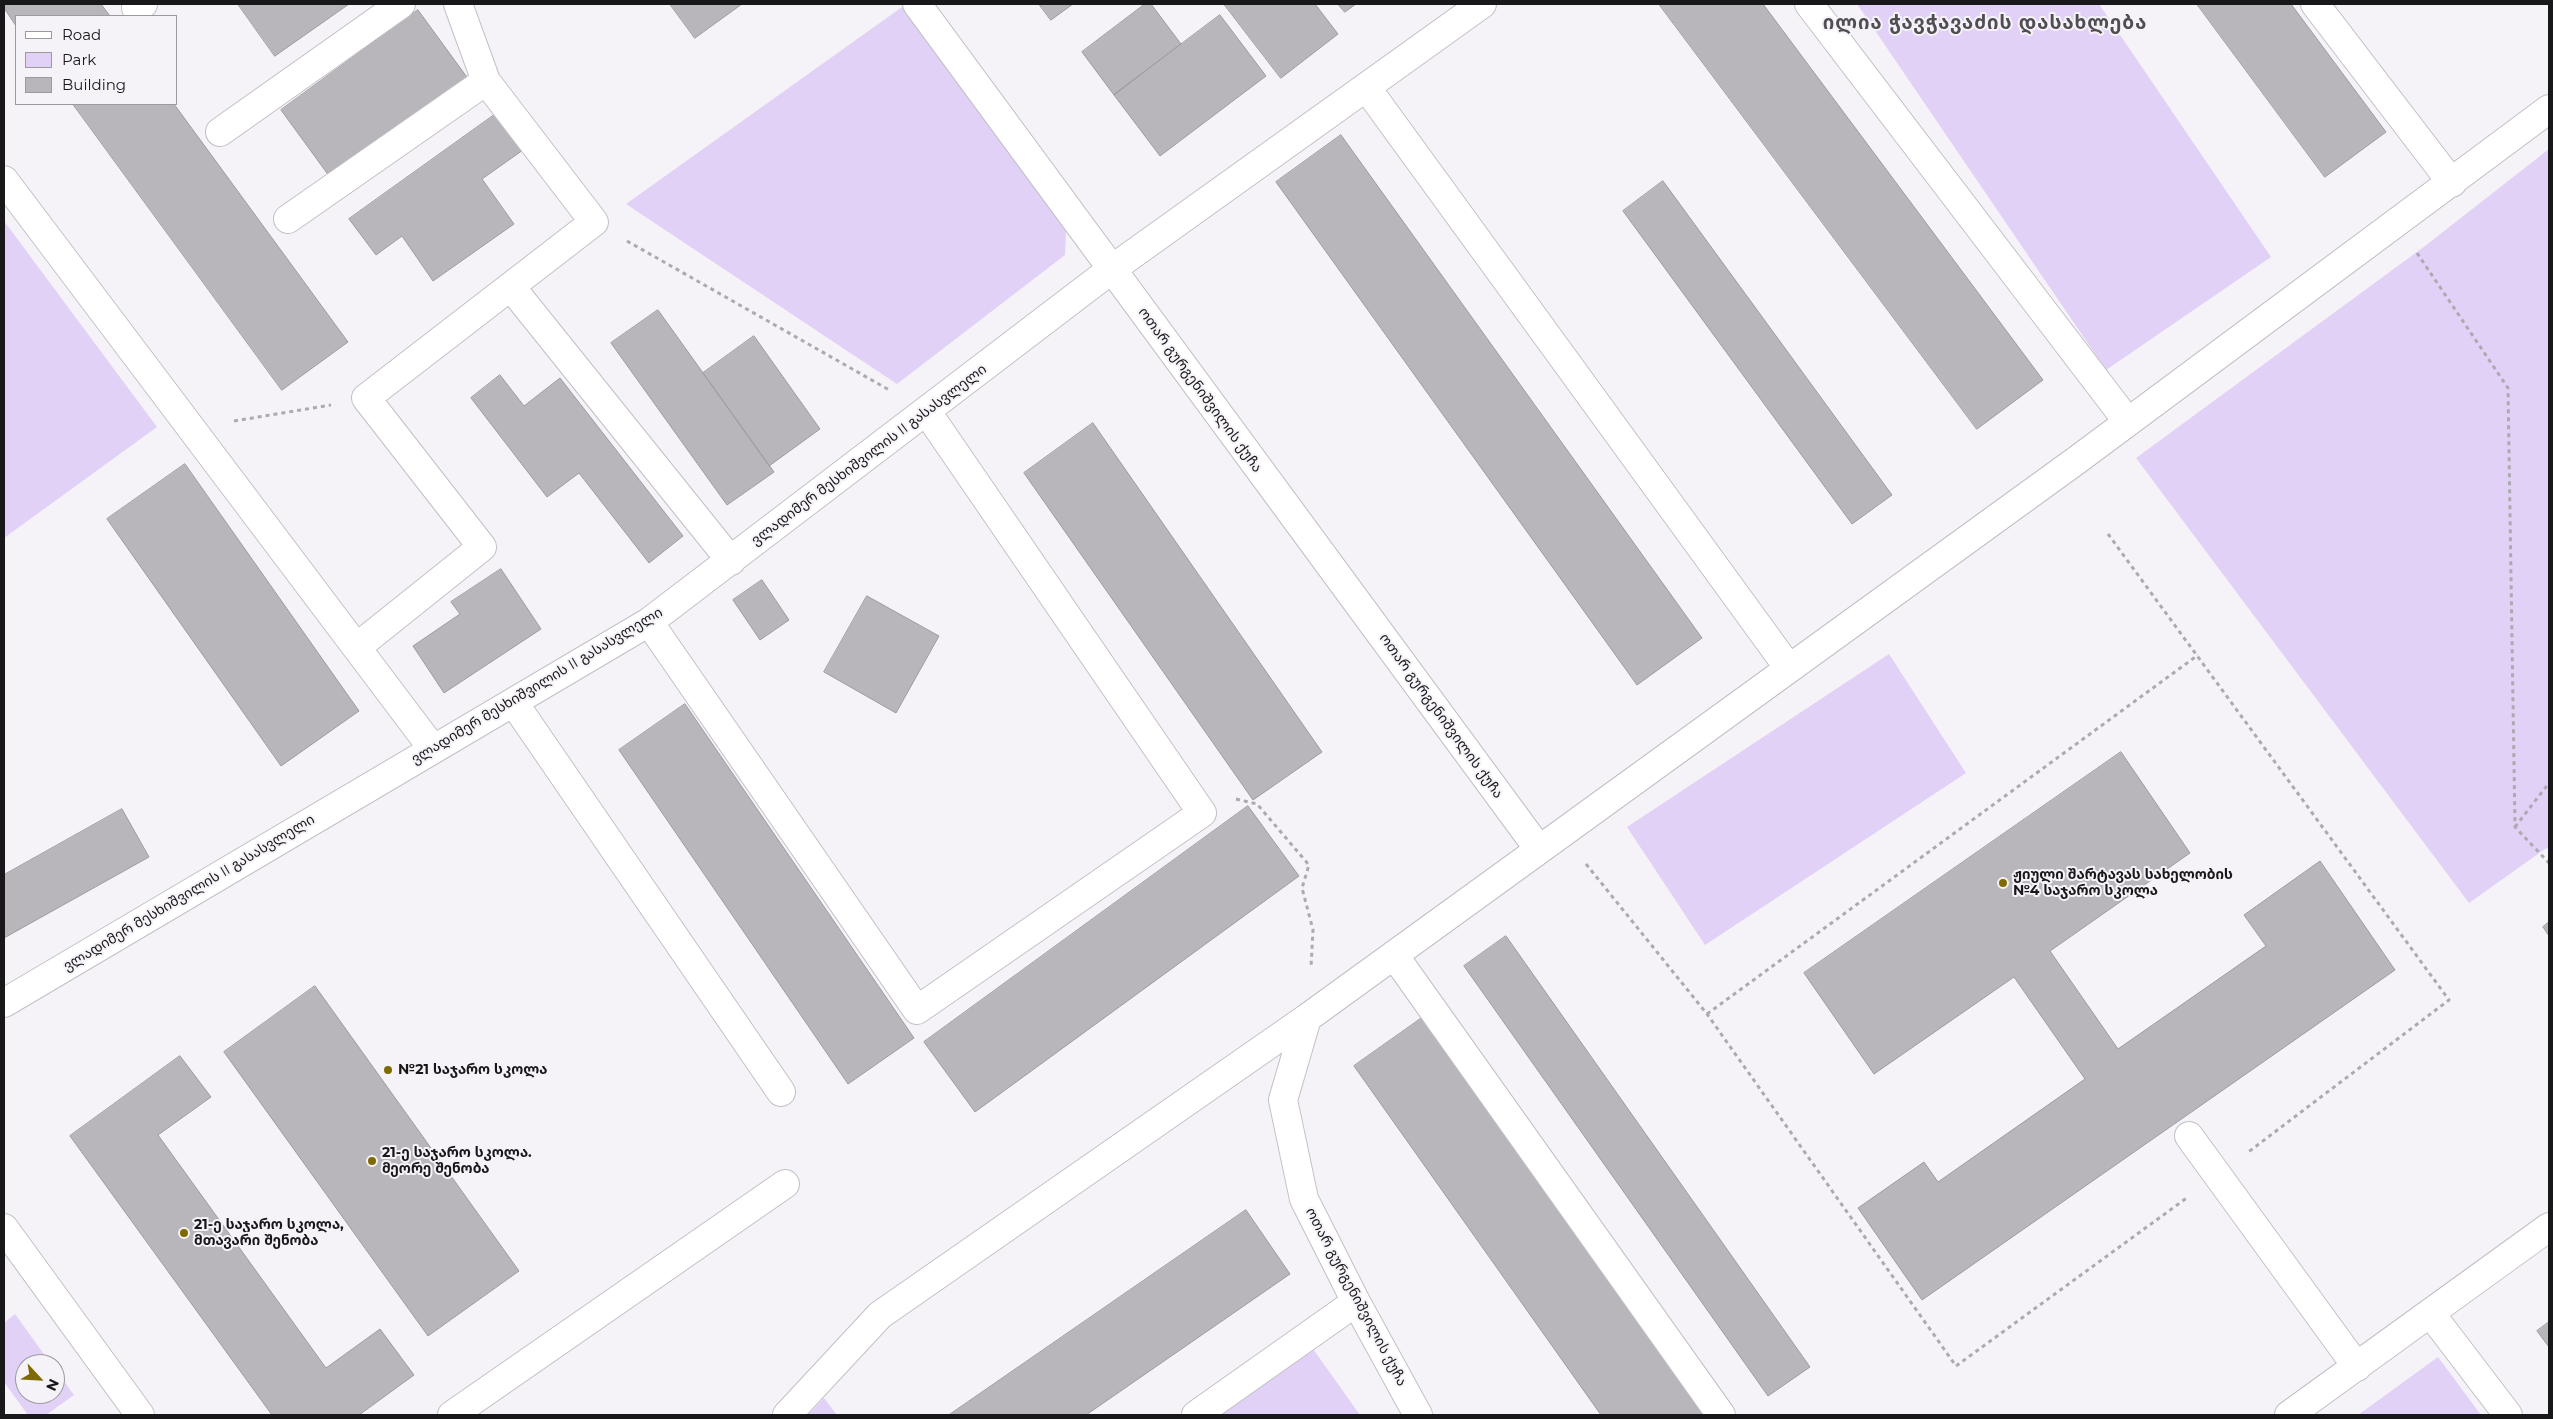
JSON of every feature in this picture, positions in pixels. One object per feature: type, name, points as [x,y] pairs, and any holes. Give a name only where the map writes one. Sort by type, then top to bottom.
[{"type":"street","points":[[220,132],[401,4]]},
{"type":"street","points":[[356,647],[482,547],[366,398],[594,222],[486,82],[458,4]]},
{"type":"street","name":"ოთარ გურგენიშვილის ქუჩა","points":[[917,4],[1538,848]]},
{"type":"street","name":"ვლადიმერ მესხიშვილის II გასასვლელი","points":[[4,1003],[432,748],[649,622],[927,412],[1112,269],[1482,4]]},
{"type":"street","points":[[1809,4],[2128,422]]},
{"type":"street","points":[[2315,4],[2452,183]]},
{"type":"street","points":[[288,219],[486,82]]},
{"type":"street","points":[[1366,87],[1788,667]]},
{"type":"street","points":[[787,1415],[880,1316],[1475,898],[1538,848],[2128,422],[2397,224],[2549,109]]},
{"type":"street","points":[[4,180],[432,748]]},
{"type":"street","points":[[511,287],[731,560]]},
{"type":"street","points":[[649,622],[917,1010],[1202,813],[927,412]]},
{"type":"street","points":[[514,702],[781,1092]]},
{"type":"street","points":[[1394,956],[1721,1415]]},
{"type":"street","name":"ოთარ გურგენიშვილის ქუჩა","points":[[1306,1018],[1283,1100],[1304,1199],[1356,1302],[1418,1415]]},
{"type":"street","points":[[2189,1136],[2357,1367]]},
{"type":"street","points":[[452,1415],[785,1184]]},
{"type":"street","points":[[2289,1415],[2549,1227]]},
{"type":"street","points":[[4,1228],[140,1415]]},
{"type":"street","points":[[1196,1415],[1356,1302]]},
{"type":"street","points":[[2431,1314],[2508,1415]]},
{"type":"path","points":[[594,222],[927,412]]},
{"type":"path","points":[[2397,224],[2508,388],[2515,827],[2549,863]]},
{"type":"path","points":[[191,429],[366,398]]},
{"type":"path","points":[[1538,848],[1584,861],[1707,1014],[1956,1366],[2218,1176],[2449,1000],[2108,534]]},
{"type":"path","points":[[1707,1014],[2198,655]]},
{"type":"path","points":[[2515,827],[2549,783]]},
{"type":"path","points":[[1202,813],[1236,798],[1257,804],[1309,865],[1302,888],[1313,930],[1306,1018]]},
{"type":"green space","points":[[1857,4],[2099,4],[2271,257],[2106,370]]},
{"type":"green space","points":[[902,7],[1066,231],[1065,255],[897,384],[626,204]]},
{"type":"green space","points":[[2549,149],[2549,848],[2469,903],[2136,458],[2425,246]]},
{"type":"green space","points":[[4,221],[157,427],[4,538]]},
{"type":"green space","points":[[1889,654],[1966,773],[1705,945],[1627,827]]},
{"type":"green space","points":[[15,1314],[44,1354],[15,1354],[15,1397],[4,1382],[4,1323]]},
{"type":"green space","points":[[1313,1349],[1360,1415],[1221,1415]]},
{"type":"green space","points":[[2438,1357],[2481,1415],[2358,1415]]},
{"type":"green space","points":[[65,1383],[74,1395],[65,1401]]},
{"type":"green space","points":[[824,1398],[837,1415],[808,1415]]},
{"type":"green space","points":[[20,1404],[61,1404],[46,1415],[28,1415]]},
{"type":"building","points":[[4,4],[101,4],[109,15],[15,15],[15,24],[4,8]]},
{"type":"building","points":[[238,4],[349,4],[275,56]]},
{"type":"building","points":[[670,4],[742,4],[695,38]]},
{"type":"building","points":[[1039,4],[1073,4],[1051,20]]},
{"type":"building","points":[[1145,4],[1151,4],[1181,44],[1114,95],[1082,52]]},
{"type":"building","points":[[1224,4],[1315,4],[1338,34],[1281,78]]},
{"type":"building","points":[[1338,4],[1356,4],[1345,12]]},
{"type":"building","points":[[1659,4],[1763,4],[2043,380],[1977,429]]},
{"type":"building","points":[[2197,4],[2291,4],[2386,132],[2325,177]]},
{"type":"building","points":[[418,10],[469,80],[332,180],[281,110]]},
{"type":"building","points":[[1220,15],[1266,76],[1160,156],[1114,95]]},
{"type":"building","points":[[74,105],[175,105],[348,342],[282,390]]},
{"type":"building","points":[[497,113],[523,150],[482,179],[514,224],[433,281],[402,236],[376,255],[349,219]]},
{"type":"building","points":[[1341,135],[1702,638],[1637,685],[1276,182]]},
{"type":"building","points":[[1663,181],[1892,495],[1852,524],[1623,211]]},
{"type":"building","points":[[658,310],[774,472],[727,505],[611,343]]},
{"type":"building","points":[[754,336],[820,429],[769,466],[703,373]]},
{"type":"building","points":[[500,375],[524,406],[560,378],[683,536],[649,563],[579,473],[547,497],[471,398]]},
{"type":"building","points":[[1093,423],[1322,752],[1253,800],[1024,473]]},
{"type":"building","points":[[185,464],[359,711],[281,766],[107,519]]},
{"type":"building","points":[[501,569],[541,629],[444,693],[413,646],[460,614],[451,602]]},
{"type":"building","points":[[762,580],[789,620],[760,640],[733,600]]},
{"type":"building","points":[[867,596],[939,636],[896,713],[824,672]]},
{"type":"building","points":[[685,704],[914,1038],[848,1084],[619,750]]},
{"type":"building","points":[[2121,752],[2190,853],[2050,951],[2118,1049],[2266,946],[2244,915],[2320,861],[2395,970],[1922,1300],[1858,1208],[1924,1162],[1938,1182],[2085,1079],[2014,977],[1874,1074],[1804,973]]},
{"type":"building","points":[[1248,806],[1299,876],[975,1112],[924,1042]]},
{"type":"building","points":[[122,809],[149,857],[4,938],[4,875]]},
{"type":"building","points":[[2549,922],[2549,936],[2543,927]]},
{"type":"building","points":[[1506,936],[1810,1367],[1768,1396],[1464,966]]},
{"type":"building","name":"21-ე საჯარო სკოლა. მეორე შენობა","points":[[315,986],[519,1271],[428,1336],[224,1052]]},
{"type":"building","points":[[1426,1015],[1705,1415],[1601,1415],[1354,1066]]},
{"type":"building","name":"21-ე საჯარო სკოლა, მთავარი შენობა","points":[[180,1056],[211,1097],[158,1135],[326,1368],[380,1329],[414,1375],[359,1415],[272,1415],[70,1136]]},
{"type":"building","points":[[1246,1210],[1290,1274],[1086,1415],[949,1415]]},
{"type":"building","points":[[2549,1322],[2549,1347],[2537,1331]]},
{"type":"place","name":"ჟიული შარტავას სახელობის №4 საჯარო სკოლა","points":[[2003,883]]},
{"type":"place","name":"№21 საჯარო სკოლა","points":[[388,1070]]},
{"type":"place","name":"21-ე საჯარო სკოლა. მეორე შენობა","points":[[372,1161]]},
{"type":"place","name":"21-ე საჯარო სკოლა, მთავარი შენობა","points":[[184,1233]]},
{"type":"district","name":"ილია ჭავჭავაძის დასახლება","points":[[1985,23]]}]
